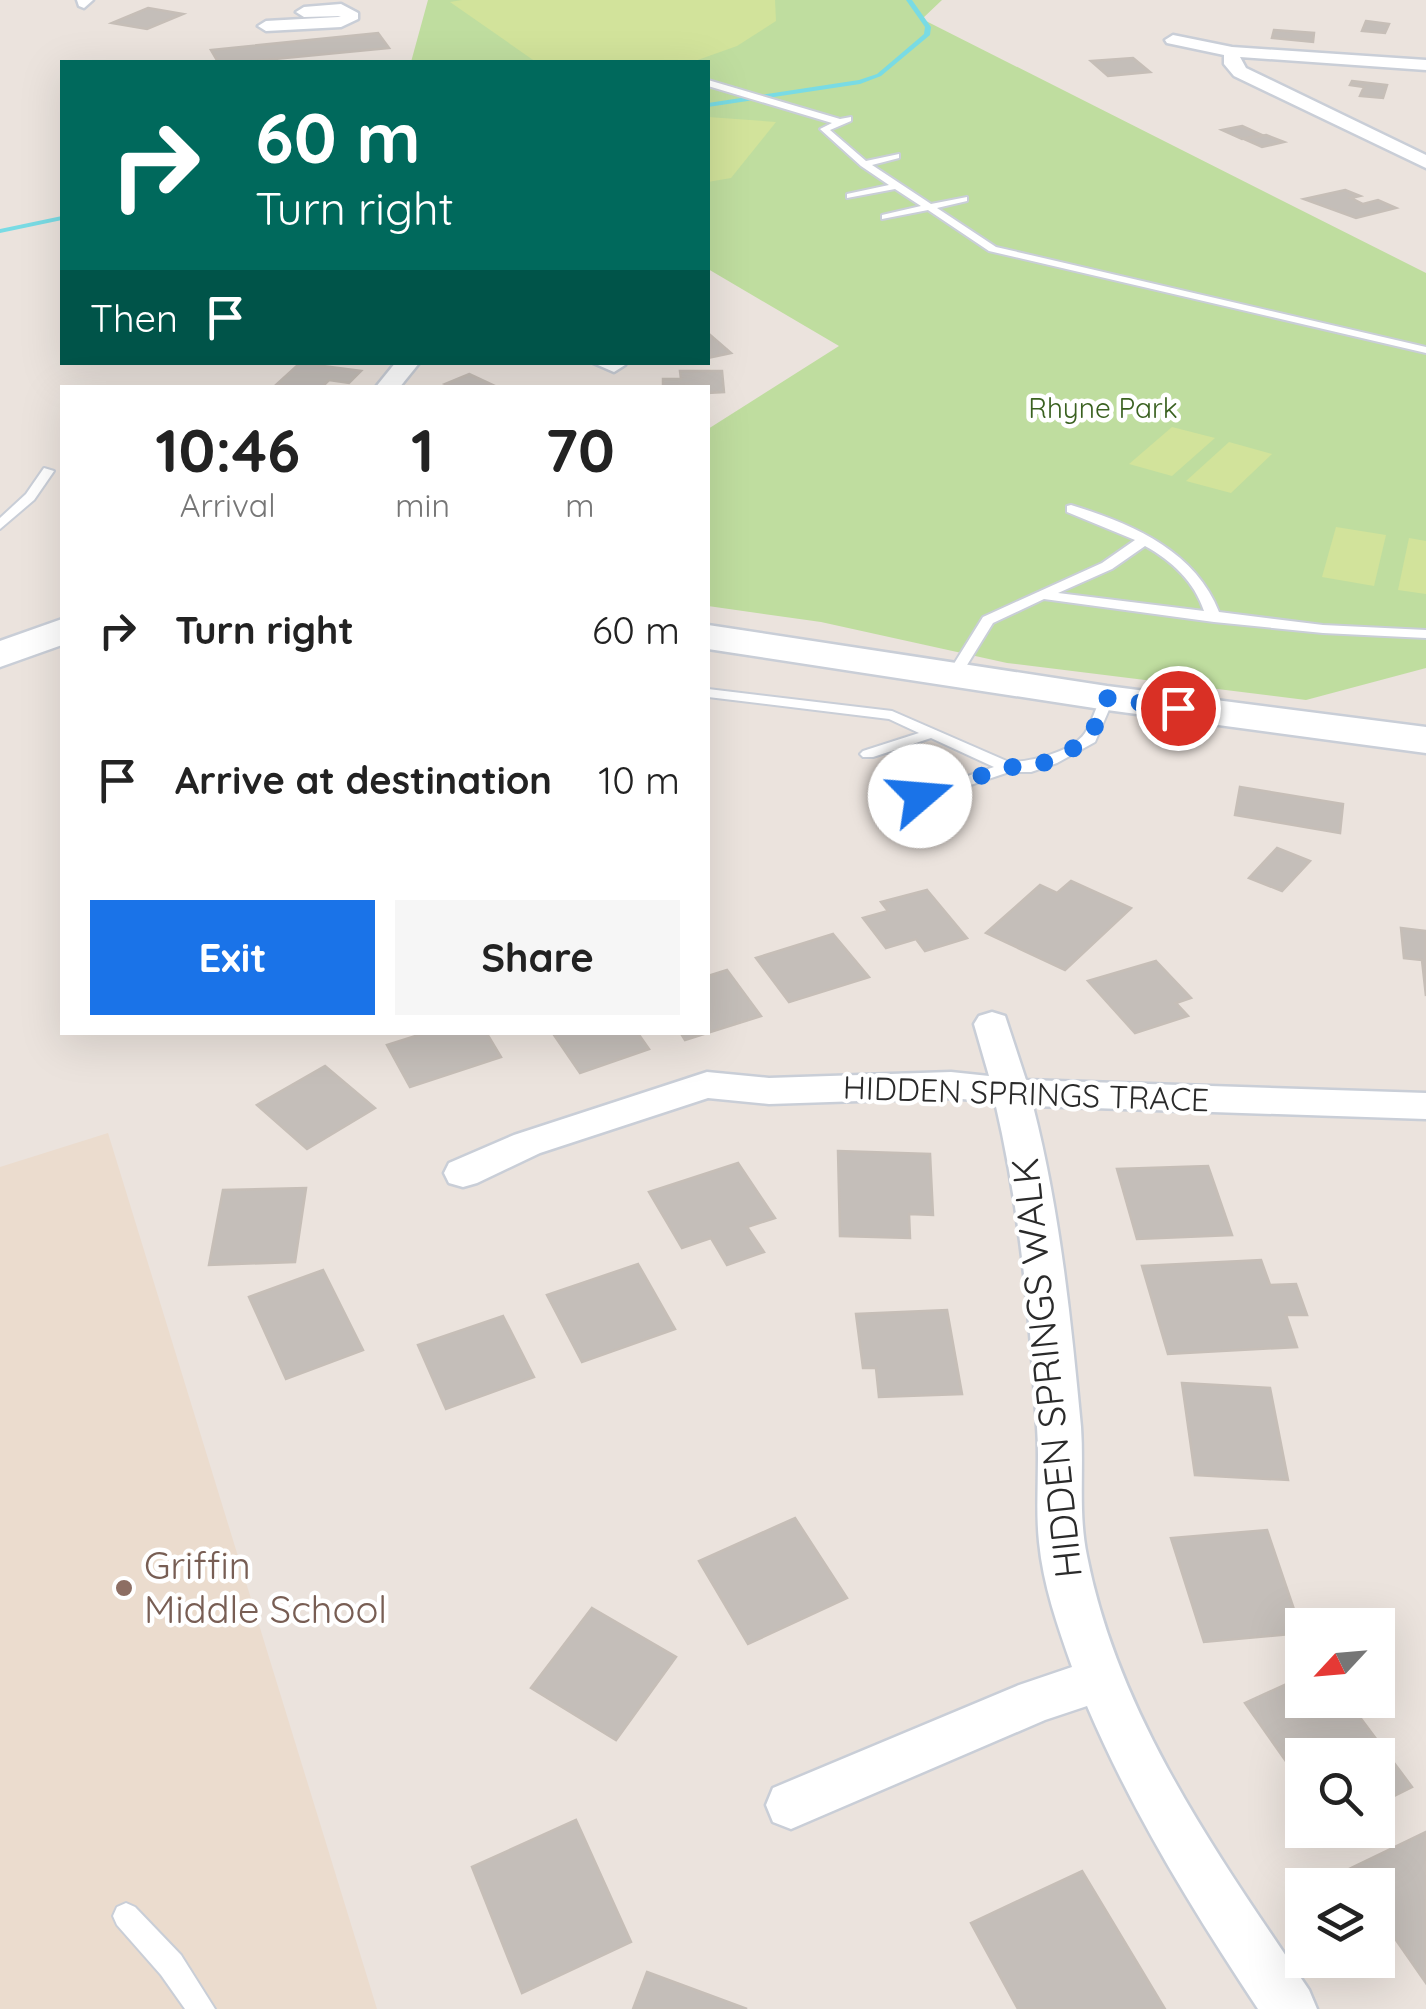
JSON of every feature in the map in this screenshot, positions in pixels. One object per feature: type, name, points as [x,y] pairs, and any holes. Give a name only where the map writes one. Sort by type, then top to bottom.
[{"type":"street","points":[[266,26],[302,12]]},
{"type":"street","points":[[1173,40],[1232,52],[1426,65]]},
{"type":"street","points":[[1232,52],[1232,64],[1240,72],[1426,162]]},
{"type":"street","points":[[389,385],[406,365]]},
{"type":"street","points":[[0,655],[60,632]]},
{"type":"street","points":[[710,637],[1106,698],[1426,740]]},
{"type":"street","name":"HIDDEN SPRINGS WALK","points":[[992,1024],[1014,1091],[1051,1329],[1061,1453],[1063,1552],[1085,1648],[1138,1764],[1290,2009]]},
{"type":"street","name":"HIDDEN SPRINGS TRACE","points":[[463,1173],[543,1138],[708,1085],[769,1091],[951,1085],[1070,1098],[1331,1100],[1426,1106]]},
{"type":"street","points":[[791,1806],[1036,1701],[1100,1680]]},
{"type":"lane","points":[[710,84],[844,120],[824,129],[864,164],[993,249],[1341,327],[1426,350]]},
{"type":"lane","points":[[864,164],[896,156]]},
{"type":"lane","points":[[850,196],[896,186]]},
{"type":"lane","points":[[886,217],[964,198]]},
{"type":"lane","points":[[3,519],[30,498],[48,471]]},
{"type":"lane","points":[[1071,509],[1146,539],[1168,554],[1210,602],[1214,618]]},
{"type":"lane","points":[[954,675],[988,620],[1107,566],[1146,539]]},
{"type":"lane","points":[[1041,595],[1214,618],[1359,632],[1426,634]]},
{"type":"lane","points":[[710,693],[892,714],[1008,767]]},
{"type":"lane","points":[[920,796],[1008,767],[1031,767],[1090,739],[1106,698]]},
{"type":"lane","points":[[868,754],[932,733]]},
{"type":"lane","points":[[126,1916],[171,1964],[201,2009]]},
{"type":"shaded area","name":"Griffin Middle School","points":[[108,1133],[377,2009],[0,2009],[0,1167]]},
{"type":"green space","name":"Rhyne Park","points":[[428,0],[942,0],[922,19],[1426,273],[1426,668],[1306,700],[1007,663],[821,622],[710,606],[710,428],[839,346],[710,270],[710,60],[412,60]]},
{"type":"green space","points":[[775,0],[776,21],[737,46],[698,60],[533,60],[450,2]]},
{"type":"green space","points":[[710,117],[776,122],[731,178],[710,182]]},
{"type":"green space","points":[[1172,427],[1215,438],[1172,476],[1129,464]]},
{"type":"green space","points":[[1229,442],[1272,454],[1231,493],[1186,481]]},
{"type":"green space","points":[[1336,527],[1386,535],[1374,586],[1322,577]]},
{"type":"green space","points":[[1409,538],[1426,541],[1426,594],[1398,590]]},
{"type":"building","points":[[148,8],[183,14],[147,29],[112,23]]},
{"type":"building","points":[[1366,21],[1389,24],[1385,33],[1362,31]]},
{"type":"building","points":[[1274,30],[1314,33],[1313,42],[1272,38]]},
{"type":"building","points":[[378,33],[389,48],[264,60],[217,60],[211,50]]},
{"type":"building","points":[[1133,58],[1150,72],[1108,76],[1091,61]]},
{"type":"building","points":[[1352,81],[1387,85],[1383,98],[1360,96],[1364,87],[1350,85]]},
{"type":"building","points":[[1242,126],[1262,135],[1242,139],[1222,130]]},
{"type":"building","points":[[1266,135],[1284,142],[1262,147],[1244,139]]},
{"type":"building","points":[[1345,190],[1360,196],[1351,198],[1363,204],[1378,200],[1396,208],[1356,218],[1304,199]]},
{"type":"building","points":[[710,335],[731,353],[710,358]]},
{"type":"building","points":[[298,365],[361,371],[349,383],[329,380],[324,385],[276,385]]},
{"type":"building","points":[[680,371],[722,371],[724,392],[710,393],[710,385],[663,385],[663,379],[681,379]]},
{"type":"building","points":[[469,374],[493,385],[447,385]]},
{"type":"building","points":[[1240,787],[1343,804],[1340,833],[1235,815]]},
{"type":"building","points":[[1277,848],[1310,861],[1282,891],[1249,878]]},
{"type":"building","points":[[1071,881],[1131,908],[1065,970],[986,933],[1040,885],[1057,893]]},
{"type":"building","points":[[927,890],[967,938],[925,951],[916,939],[886,948],[863,918],[888,911],[881,902]]},
{"type":"building","points":[[1401,928],[1426,931],[1426,996],[1422,960],[1404,958]]},
{"type":"building","points":[[833,934],[869,977],[789,1002],[756,958]]},
{"type":"building","points":[[1156,961],[1191,998],[1176,1003],[1188,1016],[1135,1033],[1088,981]]},
{"type":"building","points":[[727,970],[761,1016],[710,1032],[710,975]]},
{"type":"building","points":[[419,1035],[488,1035],[501,1057],[410,1087],[387,1045]]},
{"type":"building","points":[[554,1035],[639,1035],[649,1049],[580,1073]]},
{"type":"building","points":[[325,1066],[375,1108],[307,1149],[257,1105]]},
{"type":"building","points":[[838,1151],[930,1154],[933,1215],[909,1214],[910,1238],[840,1236]]},
{"type":"building","points":[[738,1163],[775,1218],[747,1227],[764,1252],[727,1265],[711,1238],[682,1248],[649,1192]]},
{"type":"building","points":[[1208,1166],[1232,1235],[1137,1239],[1117,1169]]},
{"type":"building","points":[[306,1188],[295,1262],[209,1265],[223,1190]]},
{"type":"building","points":[[1261,1260],[1270,1285],[1296,1284],[1307,1315],[1286,1315],[1297,1347],[1168,1354],[1142,1266]]},
{"type":"building","points":[[638,1264],[675,1329],[582,1362],[547,1295]]},
{"type":"building","points":[[323,1270],[363,1350],[286,1379],[249,1297]]},
{"type":"building","points":[[947,1310],[962,1394],[879,1397],[876,1368],[863,1368],[856,1314]]},
{"type":"building","points":[[503,1316],[534,1377],[446,1409],[418,1345]]},
{"type":"building","points":[[1182,1383],[1270,1388],[1288,1480],[1195,1475]]},
{"type":"building","points":[[795,1518],[847,1598],[748,1644],[699,1561]]},
{"type":"building","points":[[1267,1530],[1294,1608],[1285,1608],[1285,1635],[1204,1642],[1171,1538]]},
{"type":"building","points":[[592,1608],[676,1657],[616,1740],[531,1688]]},
{"type":"building","points":[[1285,1685],[1285,1718],[1360,1718],[1375,1738],[1285,1738],[1285,1760],[1245,1703]]},
{"type":"building","points":[[1395,1764],[1412,1787],[1395,1796]]},
{"type":"building","points":[[576,1820],[631,1942],[522,1993],[472,1867]]},
{"type":"building","points":[[1426,1832],[1426,1983],[1395,1938],[1395,1868],[1351,1868]]},
{"type":"building","points":[[1082,1871],[1165,2009],[1018,2009],[971,1923]]},
{"type":"building","points":[[647,1972],[747,2009],[633,2009]]},
{"type":"waterway","points":[[710,105],[860,82],[879,75],[927,35],[928,27],[909,0]]},
{"type":"waterway","points":[[0,231],[60,218]]},
{"type":"place","name":"Griffin Middle School","points":[[124,1588]]},
{"type":"route","points":[[920,796],[1008,767],[1031,767],[1052,760],[1090,739],[1106,698],[1178,708]]}]
